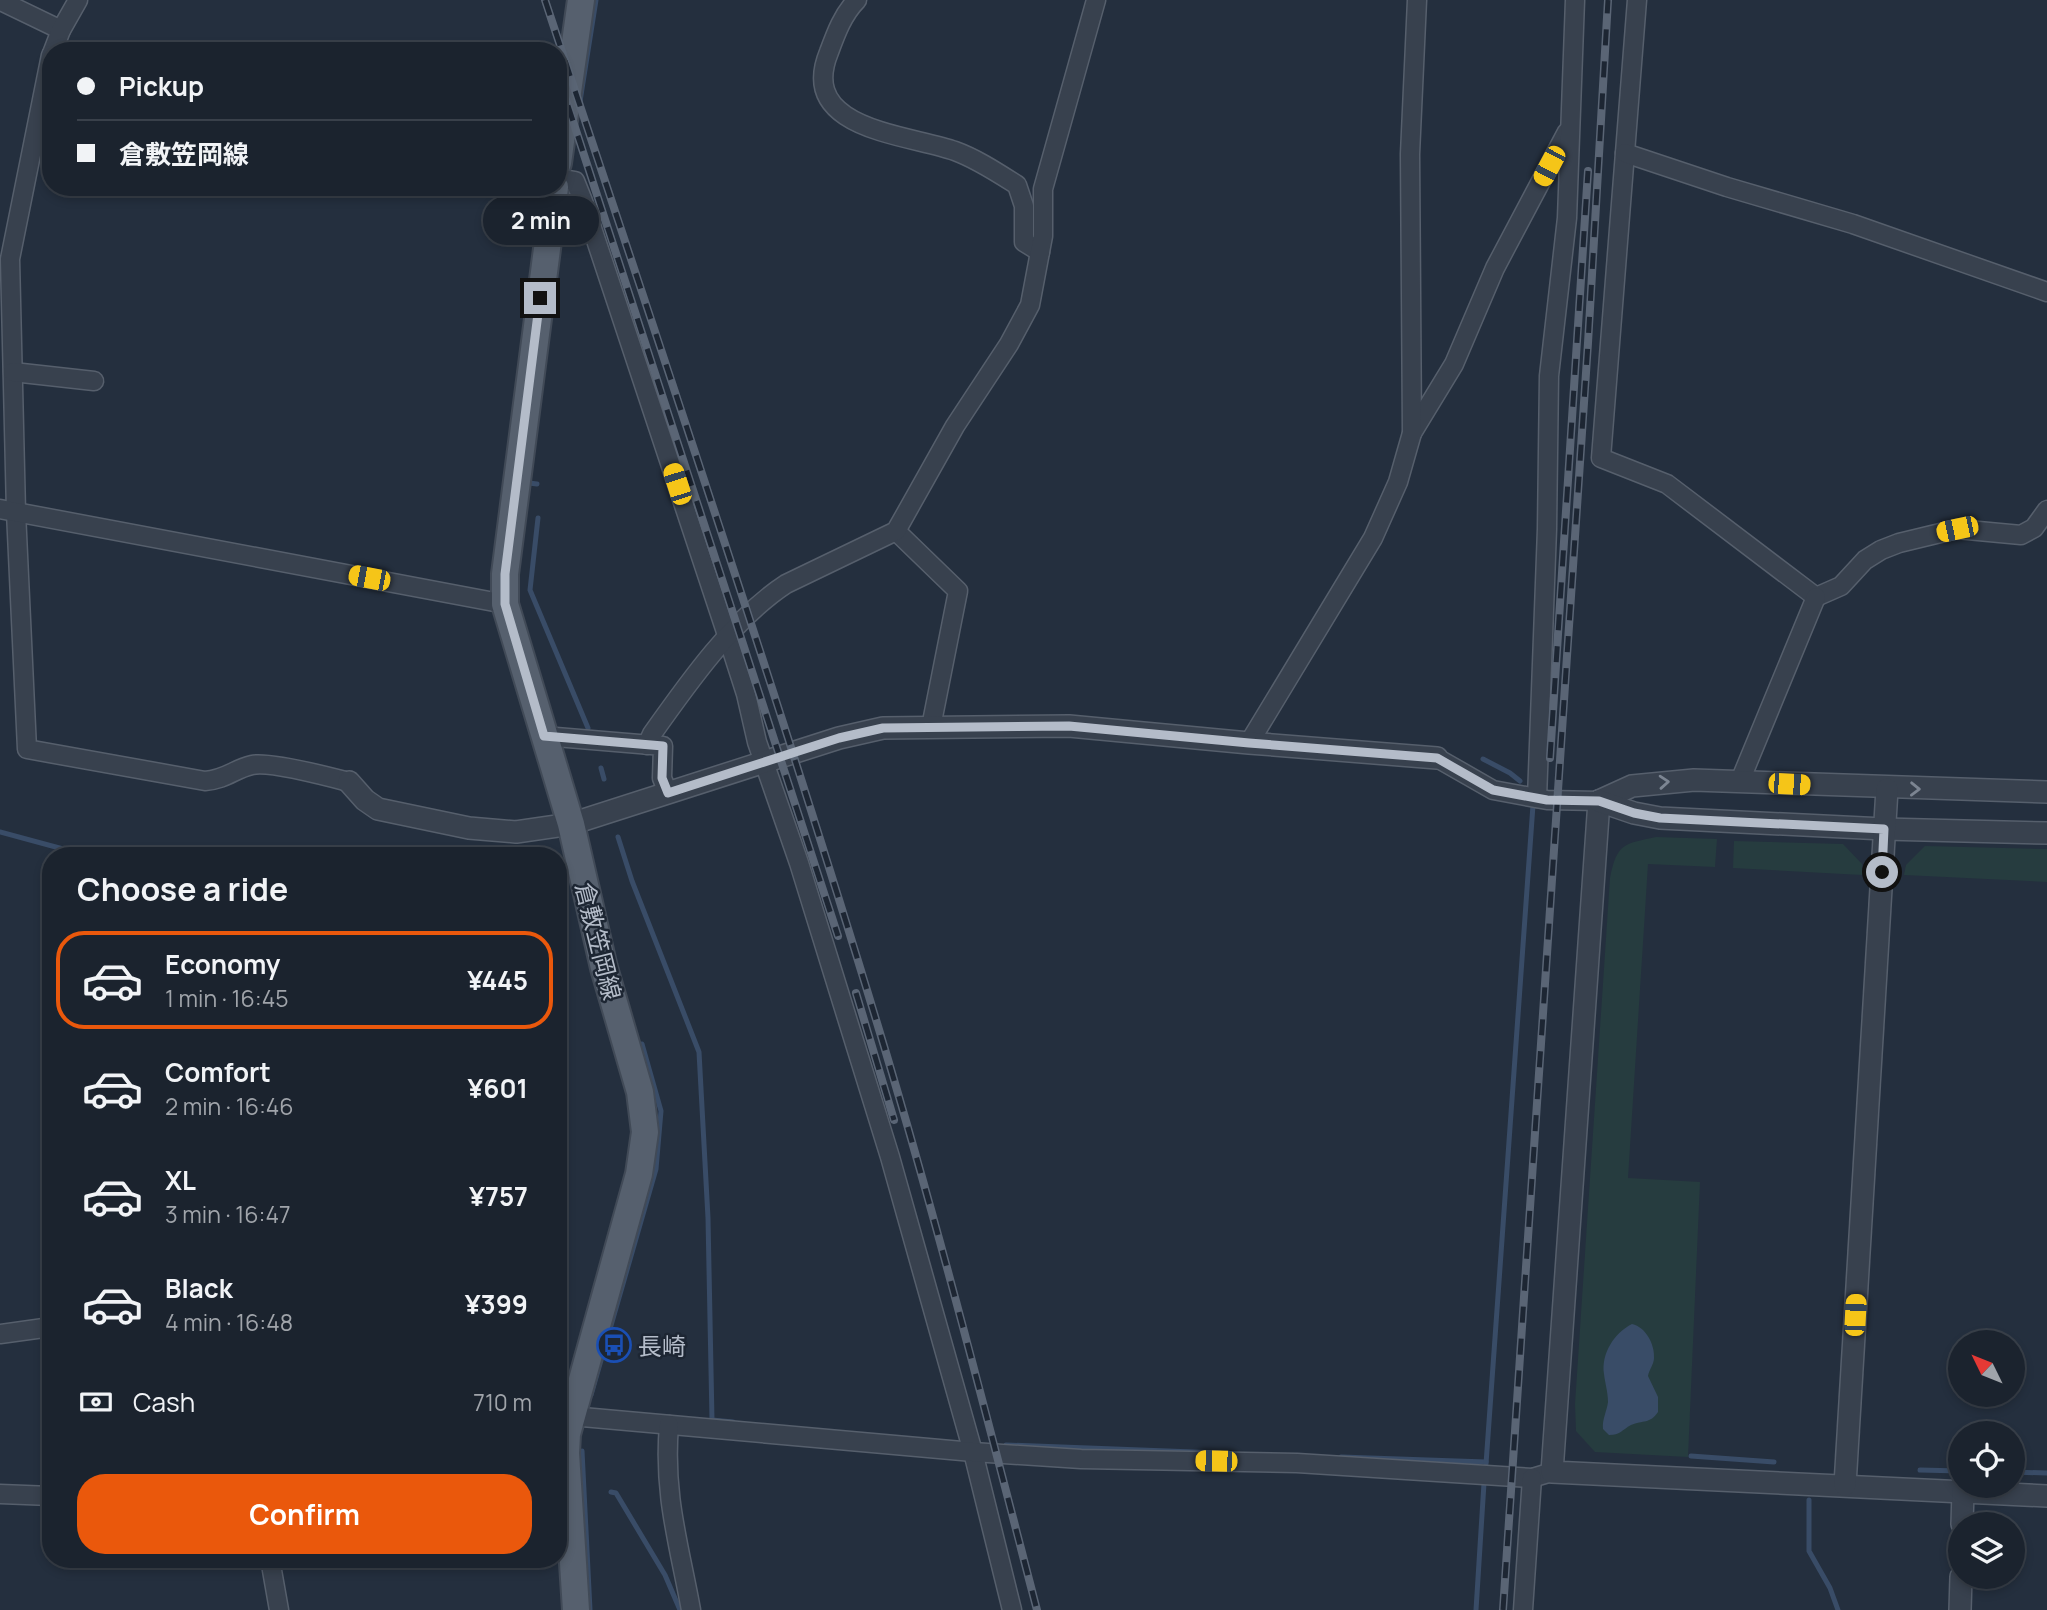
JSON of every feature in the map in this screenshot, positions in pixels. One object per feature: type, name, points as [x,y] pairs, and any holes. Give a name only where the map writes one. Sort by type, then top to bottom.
[{"type":"main road","points":[[567,96],[580,0]]},
{"type":"main road","name":"倉敷笠岡線","points":[[554,196],[505,574],[505,604],[571,824],[604,968],[640,1092],[645,1132],[639,1174],[567,1424]]},
{"type":"main road","name":"倉敷笠岡線","points":[[567,1543],[576,1610]]},
{"type":"street","points":[[56,42],[78,0]]},
{"type":"street","points":[[858,0],[848,10],[822,68],[825,93],[845,117],[914,141],[956,151],[1017,185],[1024,206],[1024,242],[1040,252]]},
{"type":"street","points":[[647,745],[677,699],[757,605],[786,584],[896,531],[955,426],[1009,344],[1030,304],[1043,236],[1043,189],[1096,0]]},
{"type":"street","points":[[1412,433],[1410,154],[1417,0]]},
{"type":"street","points":[[1537,798],[1547,529],[1549,376],[1567,218],[1576,0]]},
{"type":"street","points":[[1637,0],[1601,458],[1667,484],[1816,597]]},
{"type":"street","points":[[2,4],[61,30]]},
{"type":"street","points":[[42,102],[10,259],[13,372],[8,510],[27,749],[205,781],[221,779],[253,764],[313,772],[349,782],[365,800],[378,809],[436,822],[516,832],[571,824],[839,738],[883,728],[1069,726],[1437,758],[1493,790],[1537,798],[1599,801],[1634,813],[1660,818],[2047,834]]},
{"type":"street","points":[[1249,743],[1373,538],[1398,482],[1412,433],[1454,365],[1495,268],[1569,127]]},
{"type":"street","points":[[1625,153],[1727,187],[1853,224],[2047,292]]},
{"type":"street","points":[[567,180],[575,181],[583,201],[746,694],[763,762],[799,863],[890,1157],[973,1452],[1012,1610]]},
{"type":"street","points":[[13,372],[94,381]]},
{"type":"street","points":[[8,510],[505,604]]},
{"type":"street","points":[[1740,781],[1816,597],[1841,586],[1865,560],[1899,542],[1957,529],[2021,535],[2034,528],[2047,510]]},
{"type":"street","points":[[896,531],[958,591],[931,727]]},
{"type":"street","points":[[544,736],[663,746],[662,778],[668,793]]},
{"type":"street","points":[[1599,801],[1632,786],[1694,780],[1887,789],[2047,792]]},
{"type":"street","points":[[1845,1485],[1887,789]]},
{"type":"street","points":[[1523,1610],[1542,1475],[1599,801]]},
{"type":"street","points":[[0,1334],[42,1328]]},
{"type":"street","points":[[669,1425],[668,1486],[672,1523],[691,1610]]},
{"type":"street","points":[[567,1427],[669,1425],[1081,1459],[1297,1462],[1542,1475],[1948,1490]]},
{"type":"street","points":[[0,1494],[42,1496]]},
{"type":"street","points":[[2025,1495],[2047,1496]]},
{"type":"street","points":[[272,1568],[279,1610]]},
{"type":"street","points":[[1960,1610],[1961,1589]]},
{"type":"green space","points":[[1656,837],[1717,839],[1715,867],[1648,864],[1628,1178],[1700,1182],[1688,1457],[1595,1452],[1576,1431],[1575,1404],[1610,878],[1619,851],[1636,841]]},
{"type":"green space","points":[[1734,841],[1843,844],[1862,864],[1862,875],[1733,868]]},
{"type":"green space","points":[[1925,846],[2047,849],[2047,882],[1904,875],[1906,865]]},
{"type":"water","points":[[1632,1324],[1649,1337],[1653,1348],[1654,1360],[1648,1376],[1658,1397],[1658,1412],[1649,1420],[1609,1435],[1603,1429],[1608,1402],[1605,1359],[1614,1339]]},
{"type":"waterway","points":[[578,114],[596,0]]},
{"type":"waterway","points":[[529,483],[537,484]]},
{"type":"waterway","points":[[538,518],[530,590],[588,728]]},
{"type":"waterway","points":[[1483,759],[1520,781]]},
{"type":"waterway","points":[[601,768],[604,779]]},
{"type":"waterway","points":[[1486,1464],[1533,805]]},
{"type":"waterway","points":[[0,832],[56,847]]},
{"type":"waterway","points":[[618,837],[632,881],[699,1052],[708,1218],[712,1420]]},
{"type":"waterway","points":[[591,1395],[656,1169],[661,1111],[642,1044]]},
{"type":"waterway","points":[[712,1420],[733,1422]]},
{"type":"waterway","points":[[1006,1445],[1220,1453]]},
{"type":"waterway","points":[[582,1451],[590,1610]]},
{"type":"waterway","points":[[1691,1456],[1774,1462]]},
{"type":"waterway","points":[[1341,1457],[1486,1462]]},
{"type":"waterway","points":[[1920,1470],[1948,1471]]},
{"type":"waterway","points":[[2025,1472],[2047,1473]]},
{"type":"waterway","points":[[1476,1610],[1484,1483]]},
{"type":"waterway","points":[[611,1492],[616,1493],[665,1575],[680,1610]]},
{"type":"waterway","points":[[1809,1500],[1809,1551],[1830,1588],[1838,1610]]},
{"type":"railway","points":[[545,0],[559,42]]},
{"type":"railway","points":[[1503,1610],[1588,343],[1608,0]]},
{"type":"railway","points":[[567,66],[760,653],[884,1046],[944,1257],[1037,1610]]},
{"type":"railway","points":[[567,103],[838,936]]},
{"type":"railway","points":[[1550,758],[1588,171]]},
{"type":"railway","points":[[856,993],[894,1120]]},
{"type":"place","name":"長崎","points":[[614,1345]]},
{"type":"route","points":[[540,298],[505,574],[505,604],[544,736],[663,746],[662,778],[668,793],[839,738],[883,728],[1069,726],[1437,758],[1493,790],[1547,800],[1599,801],[1634,813],[1660,818],[1884,829],[1882,872]]}]
